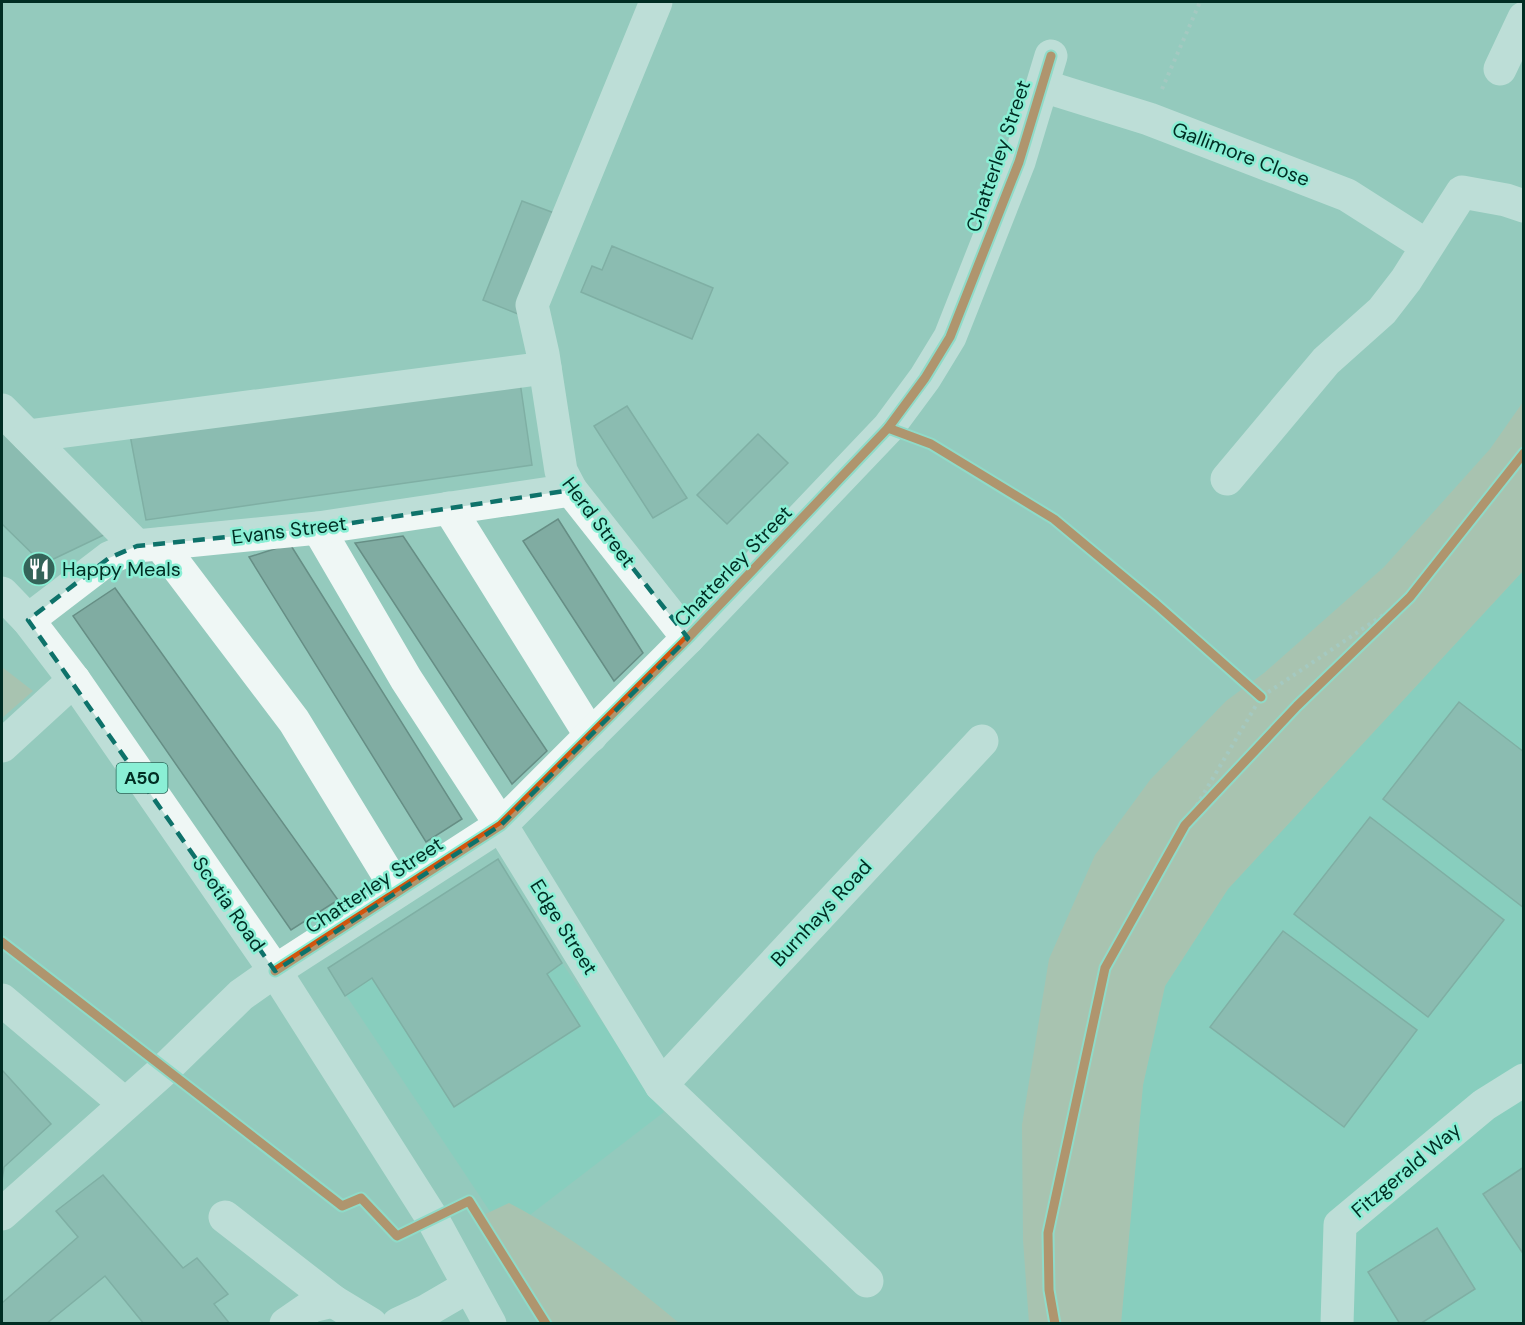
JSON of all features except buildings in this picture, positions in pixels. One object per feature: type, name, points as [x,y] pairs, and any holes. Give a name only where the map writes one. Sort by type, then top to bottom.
[{"type":"street","name":"Herd Street","points":[[656,2],[532,305],[544,361],[561,471],[571,490],[688,638]]},
{"type":"street","points":[[1500,69],[1524,18]]},
{"type":"street","name":"Gallimore Close","points":[[1047,71],[1149,119],[1347,195],[1427,246]]},
{"type":"street","name":"Chatterley Street","points":[[2,1214],[165,1069],[241,995],[501,825],[688,638],[888,428],[925,378],[950,337],[1020,162],[1047,71]]},
{"type":"street","points":[[1227,479],[1326,361],[1382,311],[1406,280],[1462,192],[1506,200],[1524,206]]},
{"type":"street","points":[[28,436],[544,361]]},
{"type":"street","points":[[2,410],[148,545],[294,721],[398,891]]},
{"type":"street","name":"Evans Street","points":[[28,620],[109,558],[148,545],[318,528],[571,490]]},
{"type":"street","points":[[449,508],[591,736]]},
{"type":"street","name":"Edge Street","points":[[318,528],[406,679],[501,825],[661,1085],[867,1281]]},
{"type":"street","name":"Scotia Road","points":[[2,593],[28,620],[74,680],[275,971],[432,1218],[490,1323]]},
{"type":"street","points":[[2,746],[74,680]]},
{"type":"street","name":"Burnhays Road","points":[[661,1085],[982,741]]},
{"type":"street","points":[[2,1000],[125,1104]]},
{"type":"street","name":"Fitzgerald Way","points":[[1336,1323],[1340,1225],[1484,1105],[1524,1080]]},
{"type":"street","points":[[225,1217],[333,1300],[371,1323]]},
{"type":"street","points":[[398,1323],[426,1311],[469,1286]]},
{"type":"street","points":[[286,1323],[312,1306],[333,1300]]},
{"type":"path","points":[[1149,119],[1200,2]]},
{"type":"path","points":[[1370,636],[1418,588]]},
{"type":"path","points":[[1179,836],[1261,697],[1410,597]]},
{"type":"path","points":[[1252,689],[1261,697]]},
{"type":"path","points":[[1185,825],[1217,791]]},
{"type":"highlighted area","points":[[571,490],[688,638],[501,825],[275,971],[28,620],[109,558],[137,546],[318,528]]},
{"type":"shaded area","points":[[1523,402],[1523,571],[1228,889],[1165,986],[1143,1085],[1121,1323],[1029,1323],[1023,1240],[1022,1125],[1049,959],[1095,855],[1150,780],[1226,701],[1264,673],[1384,567],[1490,449]]},
{"type":"shaded area","points":[[1523,571],[1523,1323],[1121,1324],[1143,1085],[1165,986],[1228,889]]},
{"type":"shaded area","points":[[2,667],[33,691],[2,718]]},
{"type":"shaded area","points":[[498,859],[562,963],[664,1112],[505,1234],[328,968]]},
{"type":"shaded area","points":[[509,1203],[576,1243],[679,1323],[542,1323],[475,1219]]},
{"type":"cycle path","points":[[275,971],[501,825],[688,638],[888,428],[925,378],[950,337],[1019,162],[1051,56]]},
{"type":"cycle path","points":[[888,428],[931,444],[1054,519],[1156,604],[1261,697]]},
{"type":"cycle path","points":[[1055,1324],[1049,1290],[1048,1233],[1105,968],[1185,825],[1297,706],[1410,597],[1524,453]]},
{"type":"cycle path","points":[[2,942],[342,1206],[361,1198],[397,1236],[469,1201],[546,1324]]},
{"type":"place","name":"Happy Meals","points":[[39,569]]}]
